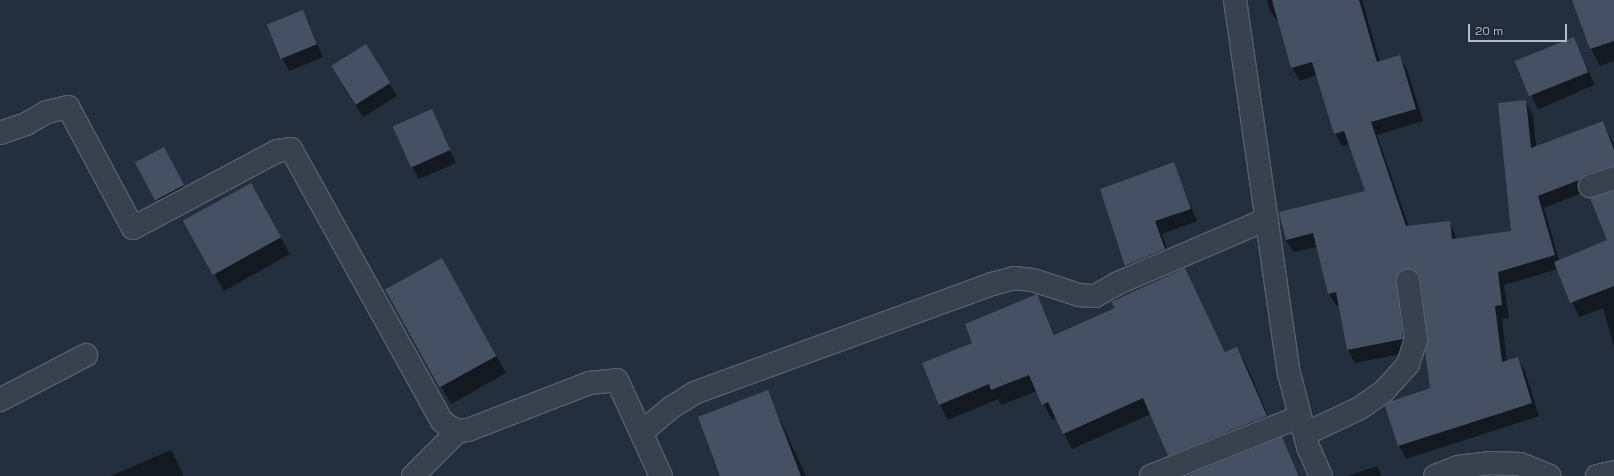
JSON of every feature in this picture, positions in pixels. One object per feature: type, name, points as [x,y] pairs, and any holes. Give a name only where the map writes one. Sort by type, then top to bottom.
[{"type":"street","points":[[1235,0],[1268,219],[1289,373],[1302,426],[1320,476]]},
{"type":"street","points":[[0,133],[26,124],[47,112],[68,108],[133,228],[277,151],[291,149],[442,421],[458,431],[468,430],[590,383],[617,380],[661,476]]},
{"type":"street","points":[[1590,186],[1614,178]]},
{"type":"street","points":[[642,432],[672,407],[694,394],[992,284],[1014,278],[1033,280],[1079,295],[1094,296],[1118,283],[1268,219]]},
{"type":"street","points":[[1151,476],[1360,408],[1384,391],[1408,364],[1416,340],[1408,281]]},
{"type":"street","points":[[0,400],[86,355]]},
{"type":"street","points":[[413,476],[458,431]]},
{"type":"street","points":[[1435,476],[1458,467],[1491,464],[1520,464],[1550,476]]},
{"type":"street","points":[[1597,476],[1614,472]]},
{"type":"building","points":[[1272,0],[1359,0],[1377,62],[1400,55],[1416,109],[1371,122],[1406,226],[1450,221],[1452,239],[1511,231],[1498,103],[1526,100],[1531,148],[1603,121],[1614,150],[1614,166],[1586,174],[1579,180],[1538,196],[1555,255],[1498,272],[1502,305],[1495,306],[1502,362],[1518,357],[1532,403],[1398,446],[1385,406],[1392,401],[1430,388],[1425,351],[1428,338],[1420,279],[1418,273],[1407,269],[1396,277],[1403,339],[1347,350],[1336,292],[1328,294],[1313,233],[1286,240],[1279,212],[1365,191],[1344,131],[1334,134],[1312,62],[1291,68]]},
{"type":"building","points":[[1572,0],[1614,0],[1614,41],[1590,49]]},
{"type":"building","points":[[303,10],[317,44],[281,59],[267,25]]},
{"type":"building","points":[[1574,37],[1588,72],[1529,96],[1515,61]]},
{"type":"building","points":[[366,44],[390,83],[356,105],[331,66]]},
{"type":"building","points":[[432,109],[450,150],[411,168],[393,126]]},
{"type":"building","points":[[164,147],[184,185],[155,200],[135,162]]},
{"type":"building","points":[[1174,162],[1191,209],[1155,221],[1165,249],[1125,266],[1100,189]]},
{"type":"building","points":[[251,183],[281,237],[213,275],[183,221]]},
{"type":"building","points":[[1614,191],[1614,286],[1570,303],[1554,262],[1607,240],[1590,198]]},
{"type":"building","points":[[442,258],[496,356],[439,387],[385,290]]},
{"type":"building","points":[[1185,268],[1225,352],[1237,347],[1267,416],[1168,456],[1143,398],[1063,434],[1048,402],[1042,405],[1029,375],[991,390],[989,384],[939,405],[922,363],[972,343],[965,324],[1037,294],[1054,335],[1115,308],[1111,302]]},
{"type":"building","points":[[768,390],[801,476],[720,476],[698,417]]},
{"type":"building","points":[[1282,437],[1299,476],[1185,476]]}]
